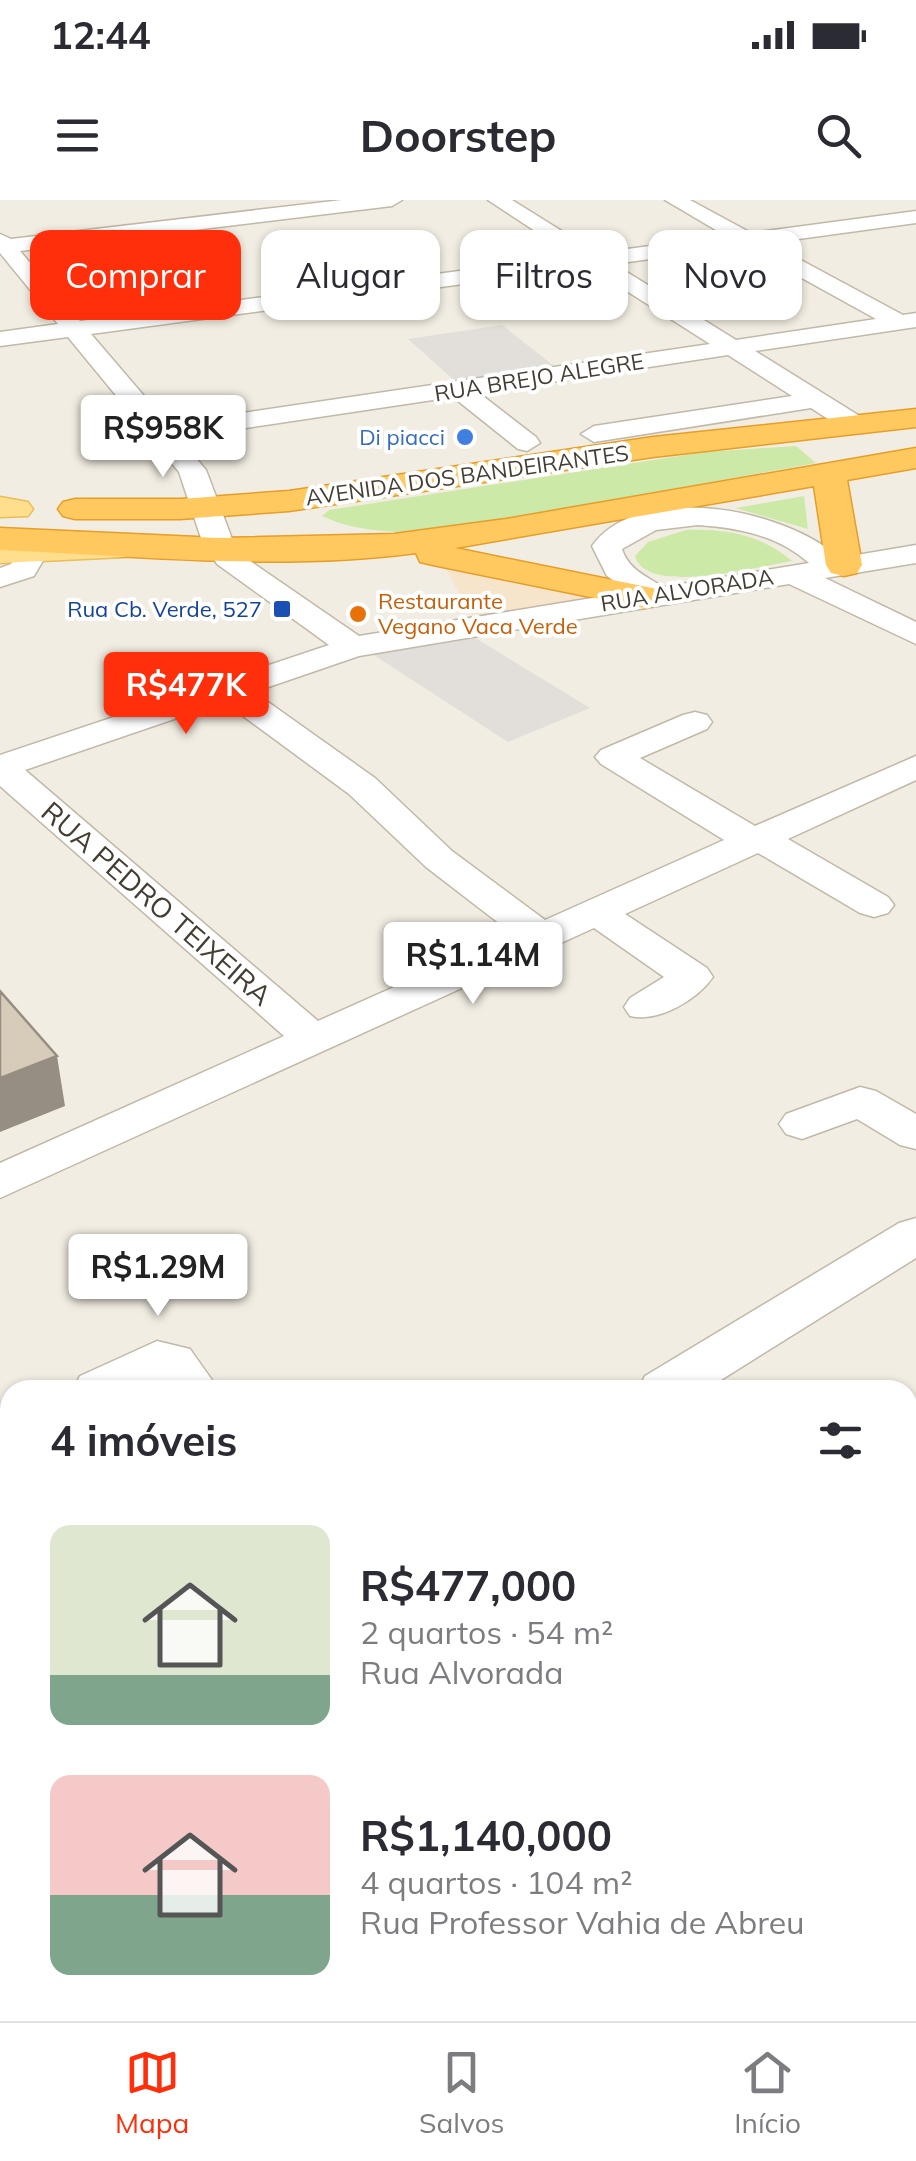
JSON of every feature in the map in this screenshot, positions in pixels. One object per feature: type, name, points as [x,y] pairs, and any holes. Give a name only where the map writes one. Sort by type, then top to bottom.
[{"type":"highway","name":"AVENIDA DOS BANDEIRANTES","points":[[8,528],[288,501],[653,447],[812,415],[857,426],[916,418]]},
{"type":"highway","points":[[650,596],[318,526],[296,512],[288,501],[299,482],[322,472],[594,434],[812,415]]},
{"type":"highway","name":"AVENIDA DOS BANDEIRANTES","points":[[151,548],[345,550],[394,545],[506,530],[916,458]]},
{"type":"highway","points":[[829,472],[837,566]]},
{"type":"main road","name":"AVENIDA DOS BANDEIRANTES","points":[[8,528],[151,548]]},
{"type":"street","points":[[2,244],[266,207],[392,200]]},
{"type":"street","points":[[498,200],[546,230]]},
{"type":"street","points":[[676,200],[730,230]]},
{"type":"street","points":[[850,207],[916,240]]},
{"type":"street","points":[[802,233],[916,217]]},
{"type":"street","points":[[2,244],[192,470],[219,549],[234,566],[352,647]]},
{"type":"street","points":[[802,268],[907,321]]},
{"type":"street","points":[[628,282],[731,348],[812,415]]},
{"type":"street","points":[[0,339],[261,304]]},
{"type":"street","name":"RUA BREJO ALEGRE","points":[[162,434],[907,321]]},
{"type":"street","points":[[459,389],[527,444]]},
{"type":"street","points":[[650,596],[616,569],[608,558],[607,546],[631,528],[666,520],[718,519],[771,530],[837,566]]},
{"type":"street","points":[[0,578],[23,570],[8,528]]},
{"type":"street","name":"RUA ALVORADA","points":[[0,767],[352,647],[916,554]]},
{"type":"street","points":[[790,573],[916,634]]},
{"type":"street","points":[[228,690],[362,786],[440,859],[542,936]]},
{"type":"street","points":[[695,722],[614,757],[756,840],[883,900],[837,924]]},
{"type":"street","name":"RUA PEDRO TEIXEIRA","points":[[0,767],[314,1040]]},
{"type":"street","points":[[0,1182],[916,767]]},
{"type":"street","points":[[596,912],[692,977],[644,1007]]},
{"type":"street","points":[[802,1124],[860,1101],[916,1134]]},
{"type":"street","points":[[682,1380],[907,1252]]},
{"type":"street","points":[[117,1380],[156,1360],[172,1363],[185,1380]]},
{"type":"shaded area","points":[[502,325],[554,366],[456,382],[408,339]]},
{"type":"shaded area","points":[[444,566],[617,596],[473,617]]},
{"type":"shaded area","points":[[472,636],[590,708],[508,742],[369,652]]},
{"type":"green space","points":[[796,446],[816,463],[461,528],[388,531],[353,527],[322,516],[329,510],[705,452]]},
{"type":"green space","points":[[804,496],[808,529],[735,508],[736,508]]},
{"type":"green space","points":[[686,530],[715,530],[756,539],[792,561],[681,577],[660,575],[644,568],[635,556],[648,542]]},
{"type":"building","points":[[0,991],[57,1056],[0,1078]]},
{"type":"place","name":"Di piacci","points":[[465,437]]},
{"type":"place","name":"Rua Cb. Verde, 527","points":[[282,609]]},
{"type":"place","name":"Restaurante Vegano Vaca Verde","points":[[358,614]]}]
